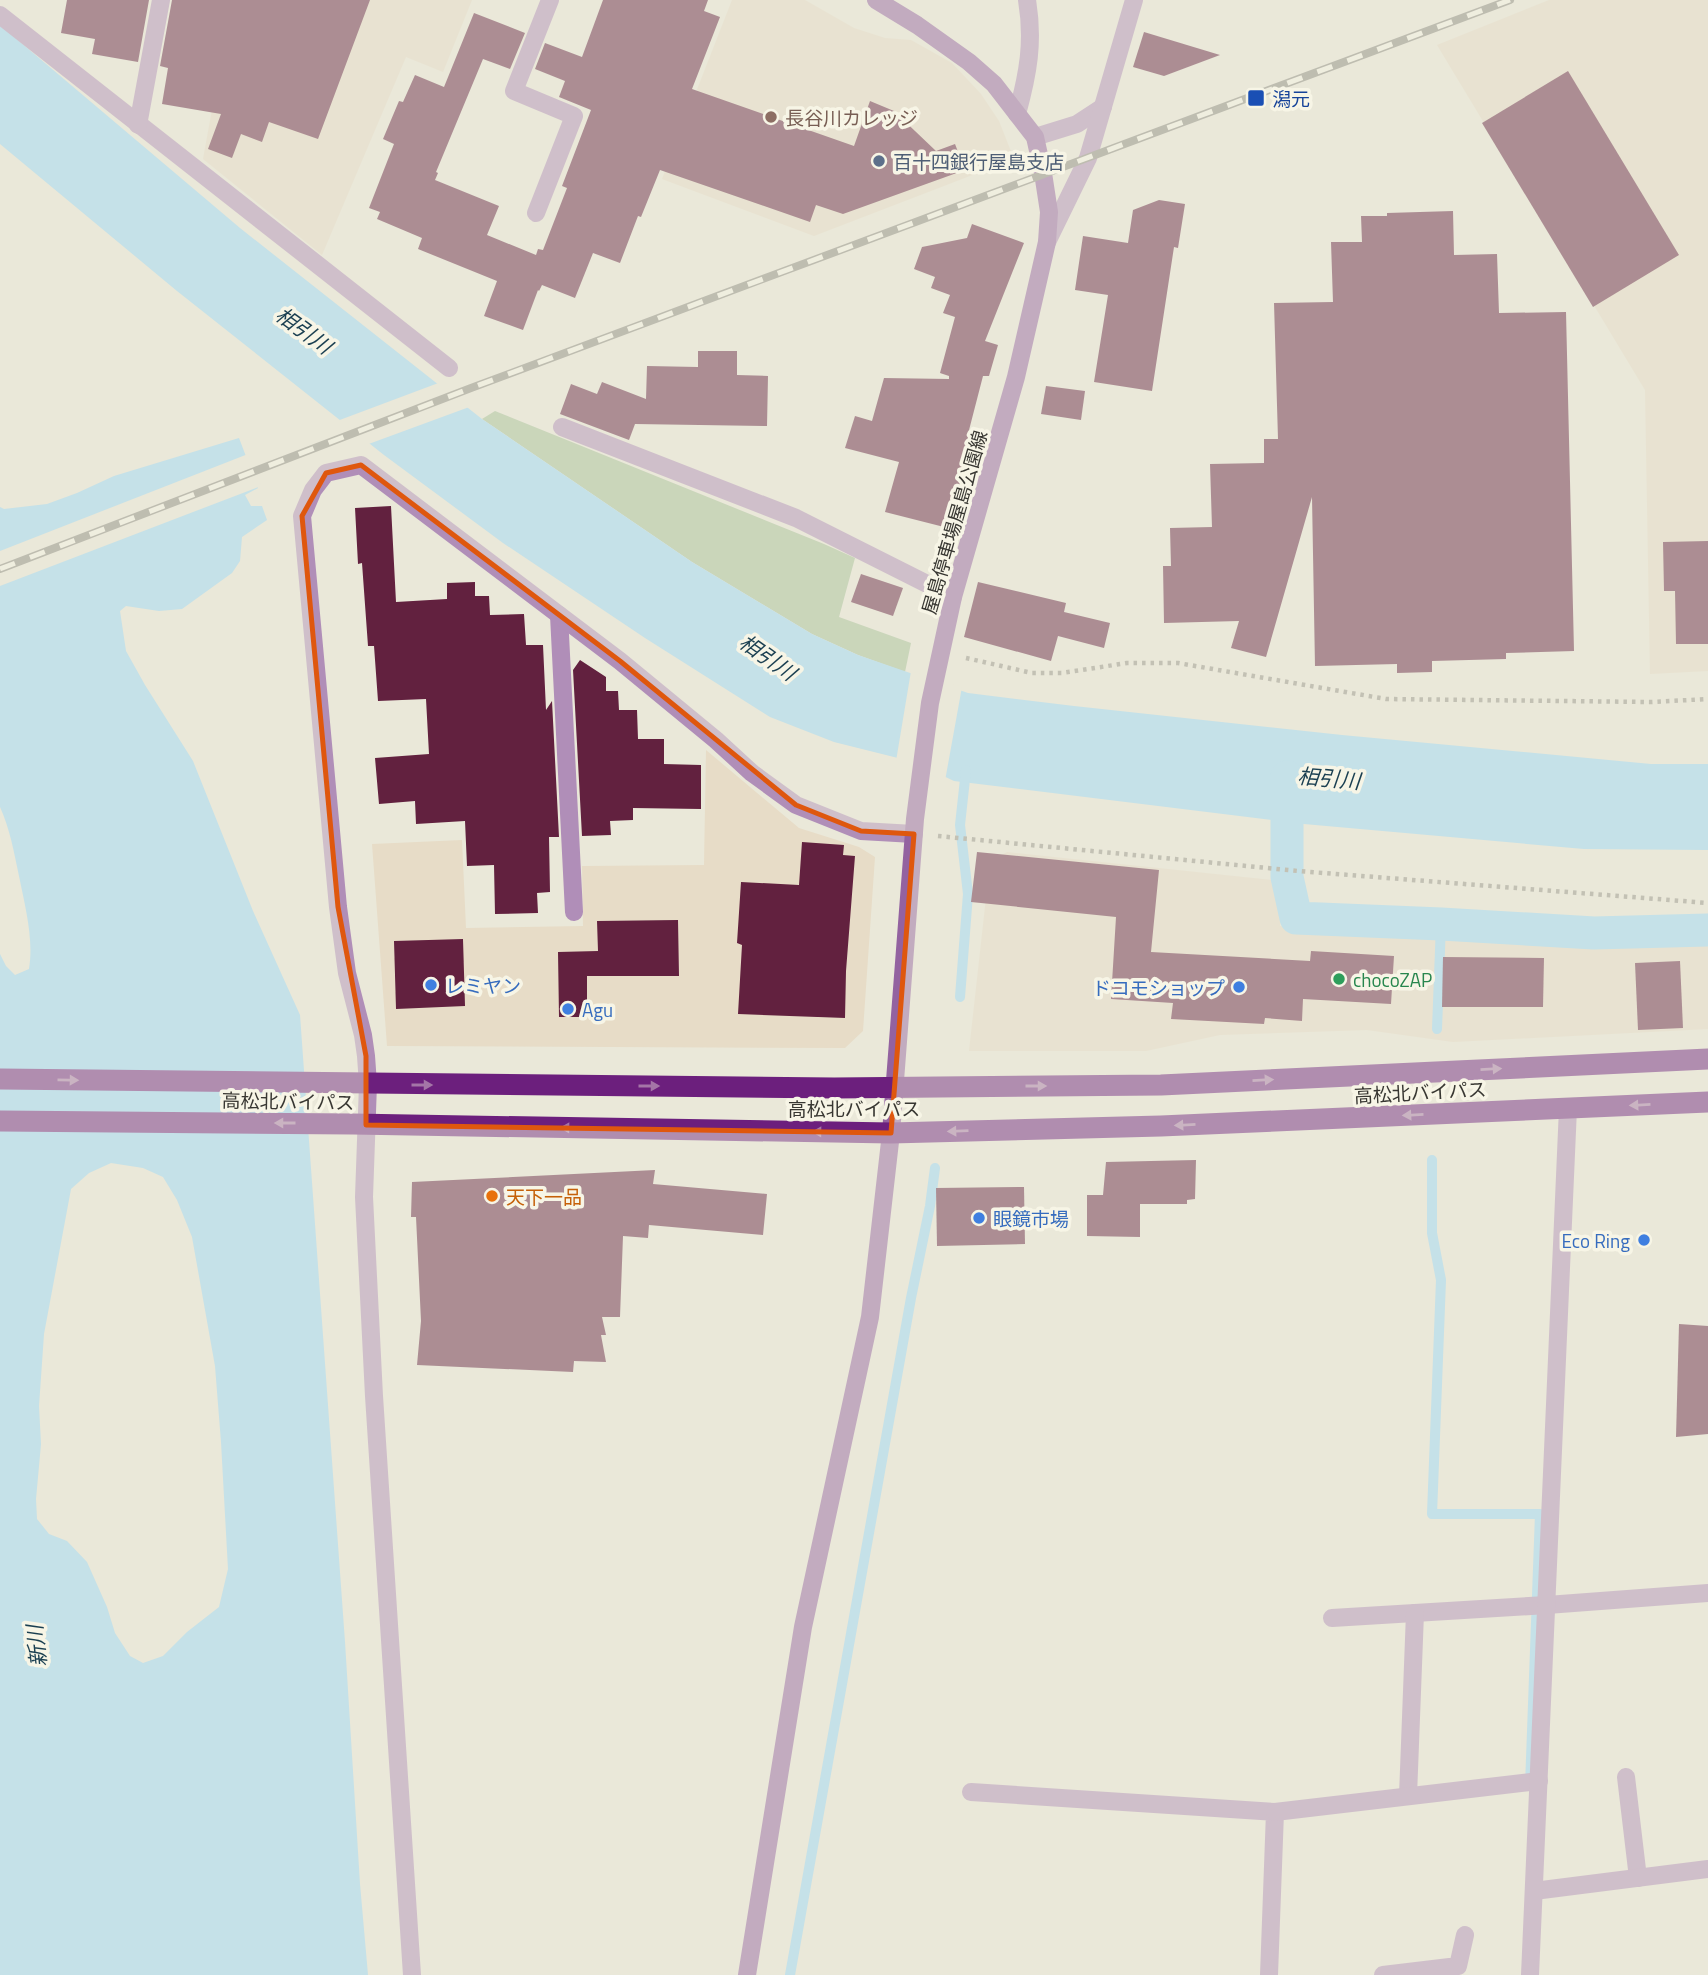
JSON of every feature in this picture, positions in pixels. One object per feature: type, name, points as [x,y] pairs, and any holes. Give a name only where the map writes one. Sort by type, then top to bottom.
[{"type":"highway","name":"高松北バイパス","points":[[0,1079],[821,1088],[1161,1085],[1708,1059]]},
{"type":"highway","name":"高松北バイパス","points":[[0,1121],[891,1133],[1161,1126],[1708,1102]]},
{"type":"main road","name":"屋島停車場屋島公園線","points":[[747,1975],[803,1627],[870,1317],[891,1133],[914,826],[939,656],[953,597],[1016,376],[1047,242],[1049,212],[1035,137],[994,84],[969,62],[876,0]]},
{"type":"street","points":[[138,125],[161,0]]},
{"type":"street","points":[[536,213],[574,116],[514,91],[550,0]]},
{"type":"street","points":[[1017,114],[1028,75],[1031,37],[1027,0]]},
{"type":"street","points":[[1047,242],[1088,158],[1134,0]]},
{"type":"street","points":[[0,15],[449,368]]},
{"type":"street","points":[[1035,137],[1077,124],[1103,107]]},
{"type":"street","points":[[562,427],[796,518],[953,597]]},
{"type":"street","points":[[412,1975],[373,1396],[360,1125],[363,1035],[347,972],[337,895],[302,516],[313,490],[326,473],[360,465],[620,661],[752,773],[796,805],[861,831],[914,826]]},
{"type":"street","points":[[559,615],[574,912]]},
{"type":"street","points":[[1530,1975],[1567,1108]]},
{"type":"street","points":[[1332,1618],[1708,1593]]},
{"type":"street","points":[[1408,1796],[1415,1613]]},
{"type":"street","points":[[1626,1777],[1638,1878]]},
{"type":"street","points":[[971,1792],[1275,1812],[1538,1781]]},
{"type":"street","points":[[1269,1975],[1275,1812]]},
{"type":"street","points":[[1534,1891],[1708,1869]]},
{"type":"street","points":[[1382,1975],[1458,1966],[1465,1935]]},
{"type":"path","points":[[939,656],[1032,673],[1062,673],[1127,663],[1178,663],[1386,699],[1651,702],[1708,699]]},
{"type":"path","points":[[914,826],[1273,869],[1708,903]]},
{"type":"highlighted area","points":[[361,465],[620,661],[796,805],[861,831],[914,834],[891,1133],[366,1125],[366,1056],[338,907],[302,516],[326,473]]},
{"type":"shaded area","points":[[232,0],[472,0],[443,72],[406,57],[322,255],[203,159]]},
{"type":"shaded area","name":"長谷川カレッジ","points":[[732,0],[805,0],[854,28],[885,38],[911,40],[952,63],[981,94],[999,121],[1014,159],[814,236],[662,179]]},
{"type":"shaded area","points":[[1549,0],[1708,0],[1708,671],[1650,674],[1645,390],[1437,45]]},
{"type":"shaded area","points":[[706,750],[799,828],[859,847],[875,857],[863,1031],[845,1048],[387,1046],[372,844],[462,840],[466,928],[583,926],[582,866],[704,865]]},
{"type":"shaded area","points":[[1007,852],[1282,881],[1280,926],[1586,944],[1708,943],[1708,1029],[1453,1042],[1367,1030],[1220,1035],[1146,1051],[969,1051],[990,862]]},
{"type":"green space","points":[[495,411],[855,558],[839,617],[911,643],[905,672],[812,634],[692,562],[482,419]]},
{"type":"water","name":"相引川","points":[[0,25],[240,228],[482,419],[692,562],[812,634],[858,655],[968,693],[1342,735],[1651,764],[1708,764],[1708,850],[1584,849],[1304,824],[954,781],[914,762],[834,742],[770,717],[503,543],[384,455],[177,291],[0,144]]},
{"type":"water","name":"新川","points":[[239,438],[258,488],[245,495],[251,506],[262,506],[267,520],[242,537],[240,561],[232,573],[182,609],[159,611],[126,606],[120,611],[126,651],[193,761],[253,911],[300,1015],[368,1975],[0,1975],[0,954],[15,975],[29,969],[30,934],[13,849],[0,807],[0,507],[4,509],[47,504],[114,476]],"holes":[[[111,1163],[143,1168],[163,1177],[177,1200],[192,1237],[215,1366],[228,1569],[219,1607],[187,1632],[163,1656],[143,1663],[130,1656],[115,1633],[87,1562],[67,1541],[49,1534],[37,1519],[36,1499],[41,1444],[39,1406],[44,1334],[71,1189],[89,1173]]]},
{"type":"pier","points":[[441,382],[472,406],[366,445],[337,421]]},
{"type":"pier","points":[[248,454],[261,486],[0,586],[0,551]]},
{"type":"pier","points":[[911,671],[962,687],[945,781],[896,761]]},
{"type":"building","points":[[67,0],[149,0],[138,62],[92,54],[95,39],[61,33]]},
{"type":"building","points":[[172,0],[370,0],[318,139],[269,122],[262,142],[241,134],[232,158],[208,149],[221,114],[162,104],[168,68],[160,66]]},
{"type":"building","points":[[603,0],[708,0],[704,11],[720,17],[692,89],[854,146],[870,101],[894,111],[936,151],[955,144],[965,170],[843,214],[816,205],[810,222],[660,170],[620,263],[593,253],[575,298],[542,285],[523,330],[484,316],[497,281],[418,249],[422,238],[377,219],[380,212],[369,208],[394,144],[383,139],[399,101],[403,102],[415,75],[444,87],[474,13],[525,33],[510,69],[483,59],[435,180],[499,206],[487,235],[536,255],[538,249],[543,250],[567,188],[562,186],[591,110],[559,97],[565,81],[535,69],[545,43],[582,57]]},
{"type":"building","points":[[1144,32],[1220,55],[1164,76],[1133,67]]},
{"type":"building","points":[[1568,71],[1679,255],[1593,307],[1482,123]]},
{"type":"building","points":[[1159,200],[1185,204],[1178,248],[1174,247],[1152,391],[1094,382],[1108,295],[1075,290],[1083,236],[1128,243],[1133,210]]},
{"type":"building","points":[[1453,211],[1454,255],[1497,254],[1499,313],[1566,312],[1574,651],[1506,653],[1506,659],[1432,661],[1432,672],[1397,673],[1397,664],[1315,666],[1312,497],[1266,657],[1231,648],[1239,621],[1164,623],[1163,566],[1171,566],[1170,528],[1212,527],[1210,464],[1264,463],[1264,439],[1278,439],[1274,303],[1333,302],[1331,242],[1362,242],[1361,216]]},
{"type":"building","points":[[972,224],[1024,243],[985,341],[998,345],[989,376],[983,376],[968,434],[973,436],[948,528],[885,512],[899,462],[845,448],[855,416],[872,421],[884,378],[949,379],[949,376],[940,373],[955,317],[943,313],[950,295],[931,288],[935,277],[914,269],[922,247],[967,238]]},
{"type":"building","points":[[698,351],[737,351],[737,375],[768,376],[767,426],[635,424],[629,440],[560,414],[571,384],[597,394],[602,382],[646,399],[647,366],[698,367]]},
{"type":"building","points":[[1046,386],[1085,391],[1081,420],[1041,414]]},
{"type":"building","points":[[391,506],[396,602],[447,599],[447,583],[475,582],[475,596],[489,596],[490,615],[524,614],[526,645],[543,645],[546,710],[552,701],[559,837],[549,837],[550,892],[537,893],[538,913],[495,914],[494,865],[467,866],[465,821],[416,824],[415,801],[379,804],[375,758],[429,754],[426,699],[378,701],[374,646],[368,646],[362,563],[358,564],[355,508]]},
{"type":"building","points":[[1708,541],[1708,644],[1676,644],[1675,591],[1664,591],[1663,542]]},
{"type":"building","points":[[861,574],[903,588],[893,616],[851,602]]},
{"type":"building","points":[[978,582],[1066,603],[1064,612],[1110,623],[1104,648],[1058,636],[1051,661],[964,637]]},
{"type":"building","points":[[580,660],[606,677],[606,691],[618,691],[619,710],[637,710],[638,739],[664,739],[664,764],[701,765],[701,809],[633,808],[633,820],[610,821],[611,835],[582,836],[573,670]]},
{"type":"building","points":[[802,842],[844,845],[843,855],[855,856],[845,1018],[738,1014],[742,945],[737,943],[741,882],[799,885]]},
{"type":"building","points":[[977,852],[1159,870],[1151,952],[1310,961],[1311,951],[1394,956],[1391,1004],[1303,999],[1302,1021],[1265,1018],[1264,1024],[1171,1019],[1173,1003],[1111,999],[1116,917],[971,902]]},
{"type":"building","points":[[678,920],[679,976],[587,976],[587,1017],[559,1017],[558,952],[598,951],[597,921]]},
{"type":"building","points":[[463,939],[465,1006],[396,1009],[394,941]]},
{"type":"building","points":[[1443,957],[1544,958],[1543,1007],[1442,1007]]},
{"type":"building","points":[[1680,961],[1683,1028],[1638,1030],[1635,963]]},
{"type":"building","points":[[1196,1160],[1195,1199],[1187,1200],[1187,1204],[1140,1204],[1140,1237],[1087,1236],[1087,1195],[1103,1195],[1106,1162]]},
{"type":"building","points":[[655,1170],[653,1184],[767,1194],[763,1235],[649,1225],[648,1238],[623,1236],[620,1317],[602,1317],[606,1335],[601,1335],[606,1362],[574,1361],[573,1372],[417,1365],[421,1321],[416,1217],[411,1217],[412,1182]]},
{"type":"building","points":[[1024,1187],[1025,1244],[937,1246],[936,1188]]},
{"type":"building","points":[[1679,1324],[1708,1326],[1708,1434],[1676,1437]]},
{"type":"waterway","points":[[960,997],[968,894],[960,825],[966,770]]},
{"type":"waterway","name":"相引川","points":[[1287,777],[1287,877],[1296,918],[1594,933],[1708,930]]},
{"type":"waterway","points":[[1437,1029],[1441,924]]},
{"type":"waterway","points":[[1432,1160],[1432,1233],[1441,1280],[1432,1514],[1540,1514],[1530,1786]]},
{"type":"waterway","points":[[790,1975],[935,1168]]},
{"type":"railway","points":[[0,569],[471,388],[1510,0]]},
{"type":"place","name":"潟元","points":[[1256,98]]},
{"type":"place","name":"長谷川カレッジ","points":[[771,117]]},
{"type":"place","name":"百十四銀行屋島支店","points":[[879,161]]},
{"type":"place","name":"chocoZAP","points":[[1339,979]]},
{"type":"place","name":"レミヤン","points":[[431,985]]},
{"type":"place","name":"ドコモショップ","points":[[1239,987]]},
{"type":"place","name":"Agu","points":[[568,1009]]},
{"type":"place","name":"天下一品","points":[[492,1196]]},
{"type":"place","name":"眼鏡市場","points":[[979,1218]]},
{"type":"place","name":"Eco Ring","points":[[1644,1240]]}]
